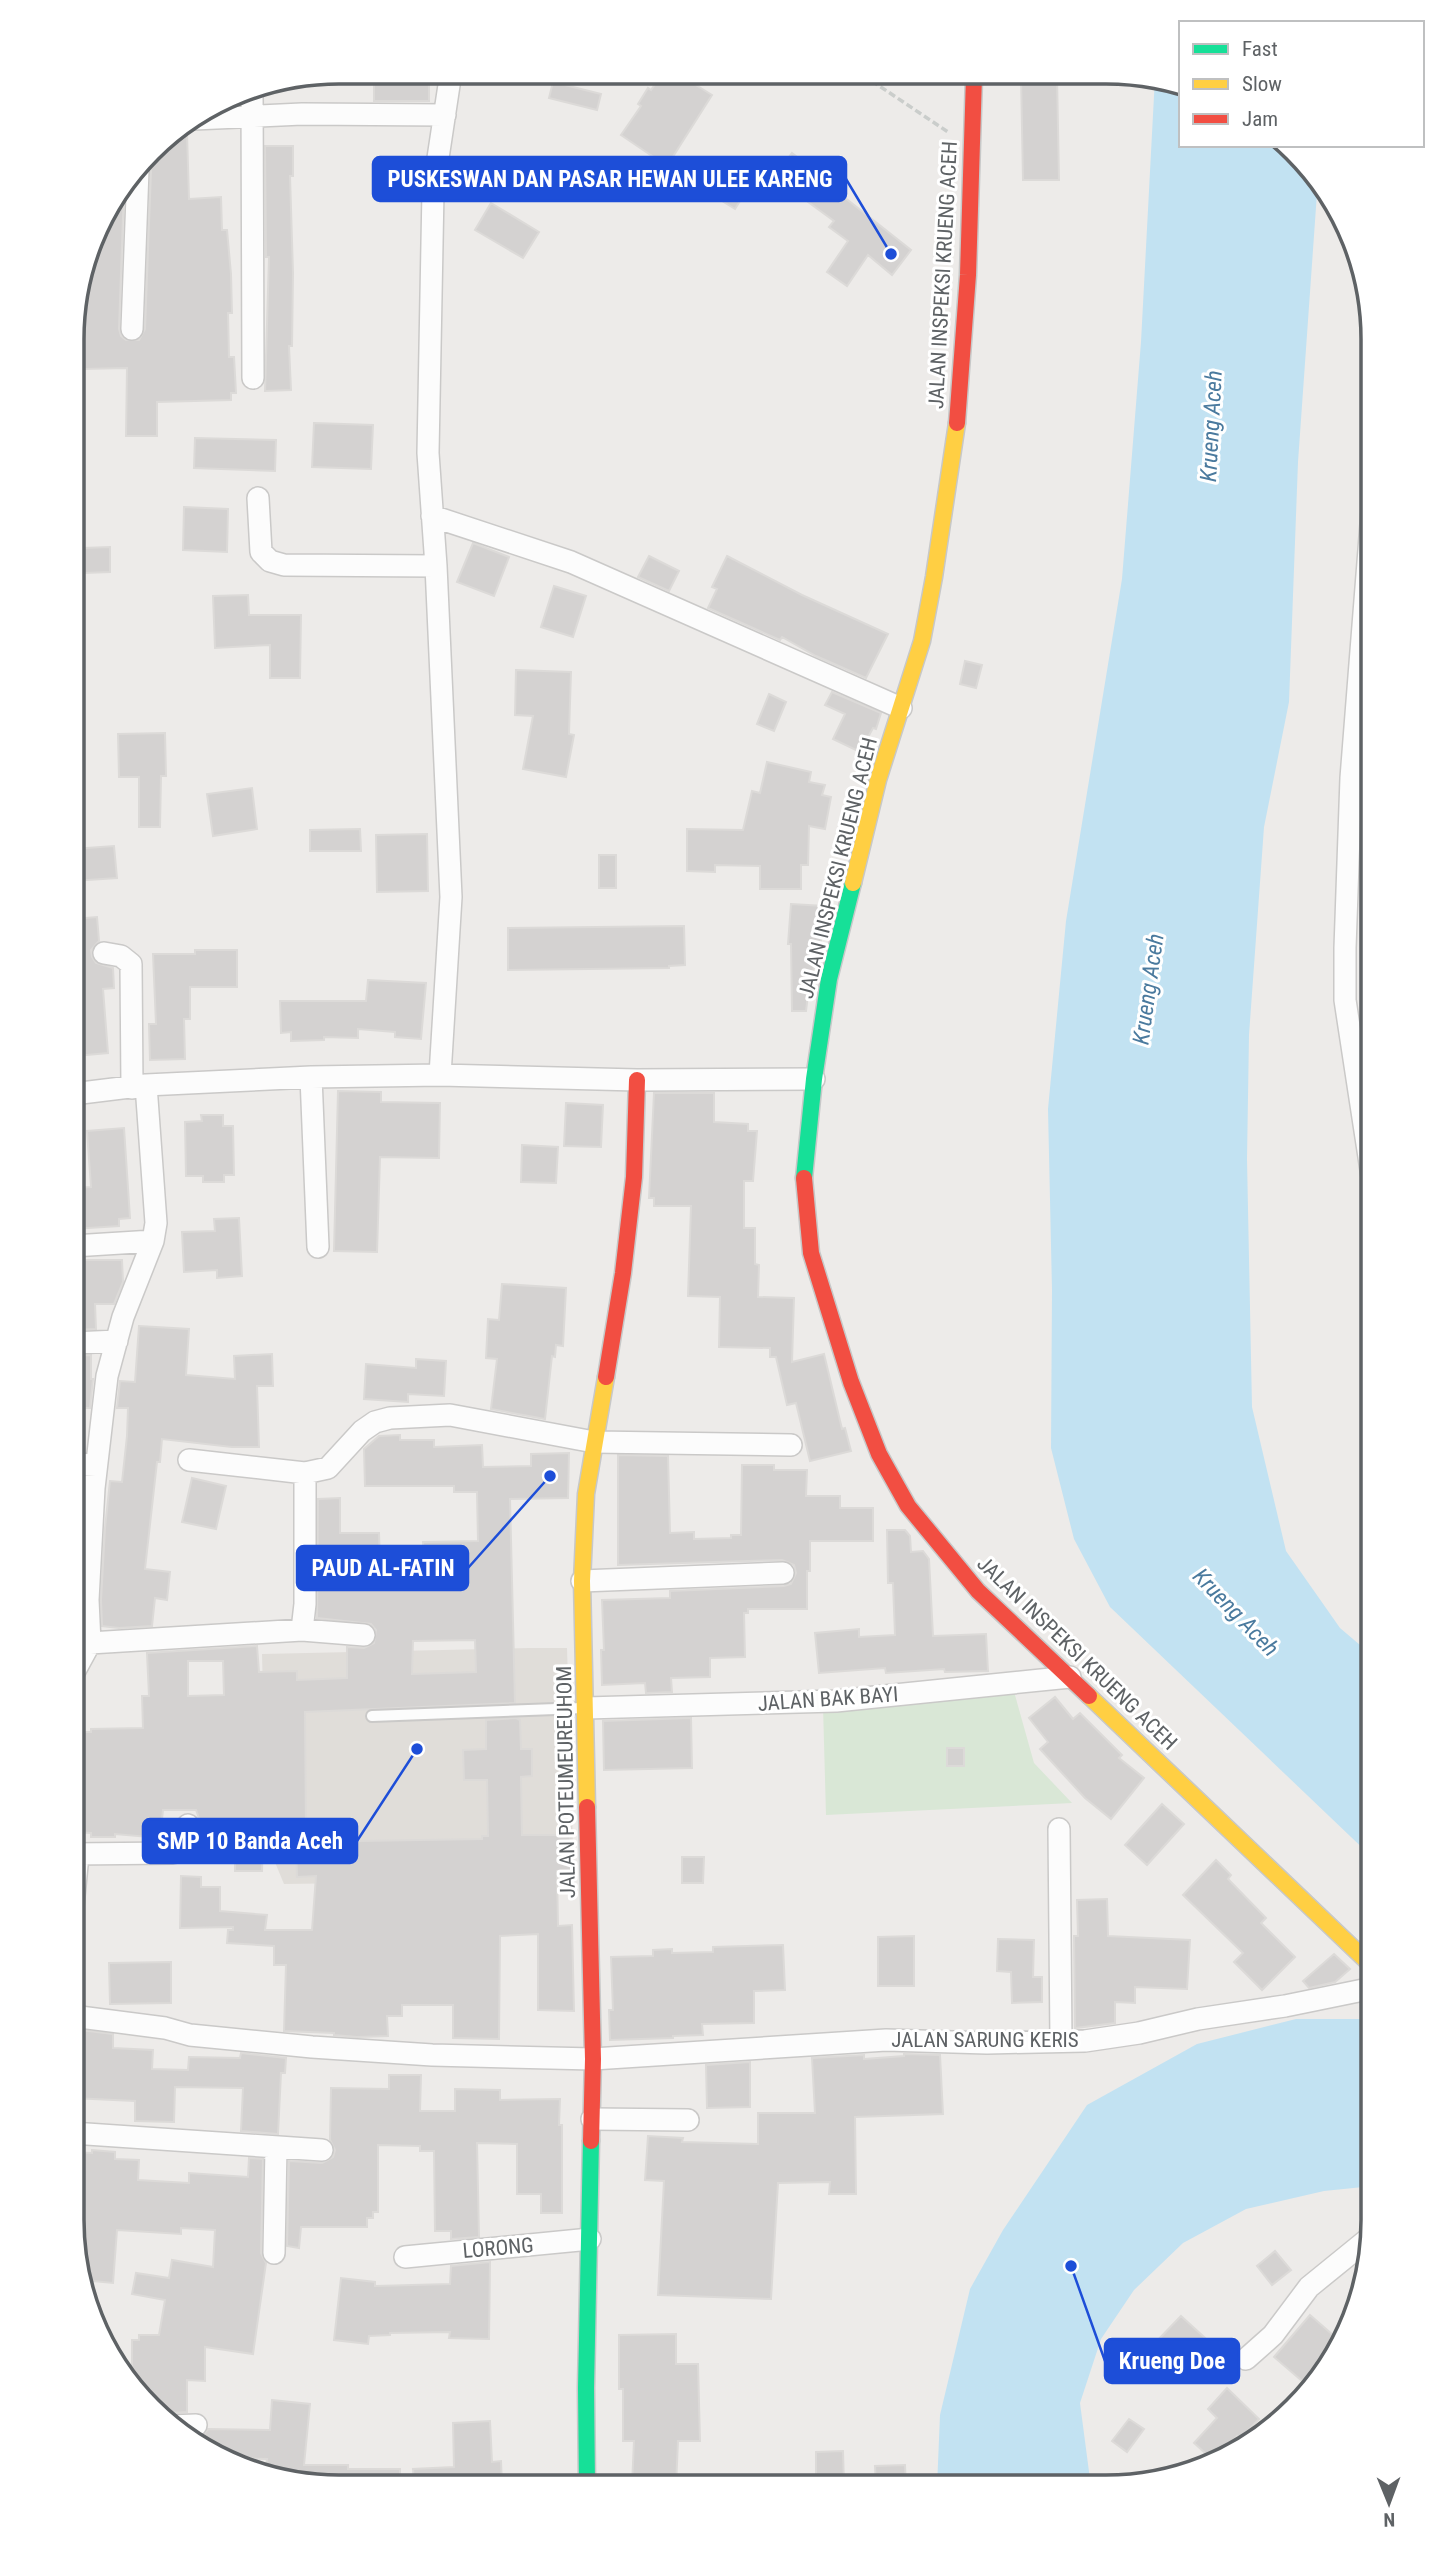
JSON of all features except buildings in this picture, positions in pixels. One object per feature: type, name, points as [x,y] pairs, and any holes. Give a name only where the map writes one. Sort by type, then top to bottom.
[{"type":"street","points":[[440,1075],[451,897],[436,566],[428,453],[433,191],[449,84]]},
{"type":"street","name":"JALAN INSPEKSI KRUENG ACEH","points":[[974,84],[968,275],[957,420],[922,641],[878,780],[829,979],[814,1079],[804,1176],[811,1253],[850,1382],[879,1454],[908,1506],[978,1591],[1361,1955]]},
{"type":"street","points":[[252,100],[253,378]]},
{"type":"street","points":[[212,118],[445,115]]},
{"type":"street","points":[[132,329],[137,183]]},
{"type":"street","points":[[258,498],[261,552],[270,561],[284,565],[436,566]]},
{"type":"street","points":[[432,516],[571,562],[901,708]]},
{"type":"street","points":[[1361,651],[1351,778],[1345,1000],[1361,1105]]},
{"type":"street","points":[[1351,778],[1361,778]]},
{"type":"street","points":[[84,1654],[90,1643],[88,1600],[96,1465],[107,1376],[123,1317],[153,1241],[156,1223],[139,1087],[131,964],[121,956],[104,953]]},
{"type":"street","points":[[84,1093],[311,1077],[440,1075],[637,1080],[814,1079]]},
{"type":"street","points":[[311,1077],[318,1247]]},
{"type":"street","name":"JALAN POTEUMEUREUHOM","points":[[587,2475],[586,2388],[593,2059],[582,1581],[586,1494],[623,1273],[634,1177],[637,1080]]},
{"type":"street","points":[[84,1245],[153,1241]]},
{"type":"street","points":[[84,1342],[117,1341]]},
{"type":"street","points":[[189,1460],[305,1473],[328,1468],[362,1431],[375,1422],[390,1418],[450,1415],[594,1443],[791,1445]]},
{"type":"street","points":[[84,1464],[96,1465]]},
{"type":"street","points":[[302,1630],[305,1473]]},
{"type":"street","points":[[582,1581],[783,1573]]},
{"type":"street","points":[[90,1643],[302,1630],[364,1634]]},
{"type":"street","name":"JALAN BAK BAYI","points":[[586,1708],[836,1701],[1070,1676]]},
{"type":"street","points":[[84,1855],[173,1853],[185,1842],[188,1825]]},
{"type":"street","points":[[1059,1829],[1061,2041]]},
{"type":"street","name":"JALAN SARUNG KERIS","points":[[84,2018],[165,2028],[190,2035],[312,2047],[432,2055],[593,2059],[886,2040],[987,2043],[1085,2041],[1361,1990]]},
{"type":"street","points":[[592,2119],[688,2120]]},
{"type":"street","points":[[84,2134],[322,2150]]},
{"type":"street","points":[[274,2253],[276,2147]]},
{"type":"street","name":"LORONG","points":[[405,2257],[590,2239]]},
{"type":"street","points":[[1246,2359],[1273,2335],[1309,2287],[1359,2246]]},
{"type":"street","points":[[189,2425],[196,2425]]},
{"type":"lane","points":[[372,1716],[586,1708]]},
{"type":"path","points":[[876,84],[970,147]]},
{"type":"shaded area","points":[[567,1648],[574,1880],[284,1884],[267,1843],[262,1654]]},
{"type":"green space","points":[[1013,1688],[1034,1763],[1072,1803],[826,1815],[823,1706]]},
{"type":"water","name":"Krueng Aceh","points":[[1154,89],[1179,95],[1179,147],[1274,147],[1298,171],[1317,196],[1298,462],[1289,702],[1264,827],[1249,1035],[1247,1159],[1252,1407],[1286,1551],[1340,1628],[1361,1646],[1361,1847],[1110,1607],[1074,1539],[1051,1448],[1052,1290],[1048,1109],[1066,921],[1122,579],[1141,342]]},
{"type":"water","points":[[1296,2019],[1361,2019],[1361,2187],[1324,2191],[1246,2209],[1183,2243],[1134,2290],[1101,2339],[1080,2403],[1089,2475],[938,2475],[940,2415],[970,2289],[1003,2230],[1087,2105],[1197,2044]]},
{"type":"traffic: fast","points":[[804,1178],[814,1079],[829,979],[853,883]]},
{"type":"traffic: fast","points":[[587,2475],[591,2141]]},
{"type":"traffic: slow","points":[[853,883],[878,780],[922,641],[957,423]]},
{"type":"traffic: slow","points":[[587,1807],[582,1581],[586,1494],[606,1377]]},
{"type":"traffic: slow","points":[[1089,1696],[1361,1956]]},
{"type":"traffic: jam","points":[[957,423],[968,275],[974,84]]},
{"type":"traffic: jam","points":[[606,1377],[623,1273],[634,1177],[637,1080]]},
{"type":"traffic: jam","points":[[804,1178],[811,1253],[851,1382],[879,1454],[908,1506],[978,1591],[1089,1696]]},
{"type":"traffic: jam","points":[[587,1807],[593,2059],[591,2141]]},
{"type":"place","name":"PUSKESWAN DAN PASAR HEWAN ULEE KARENG","points":[[891,254]]},
{"type":"place","name":"PAUD AL-FATIN","points":[[550,1476]]},
{"type":"place","name":"SMP 10 Banda Aceh","points":[[417,1749]]},
{"type":"place","name":"Krueng Doe","points":[[1071,2266]]}]
